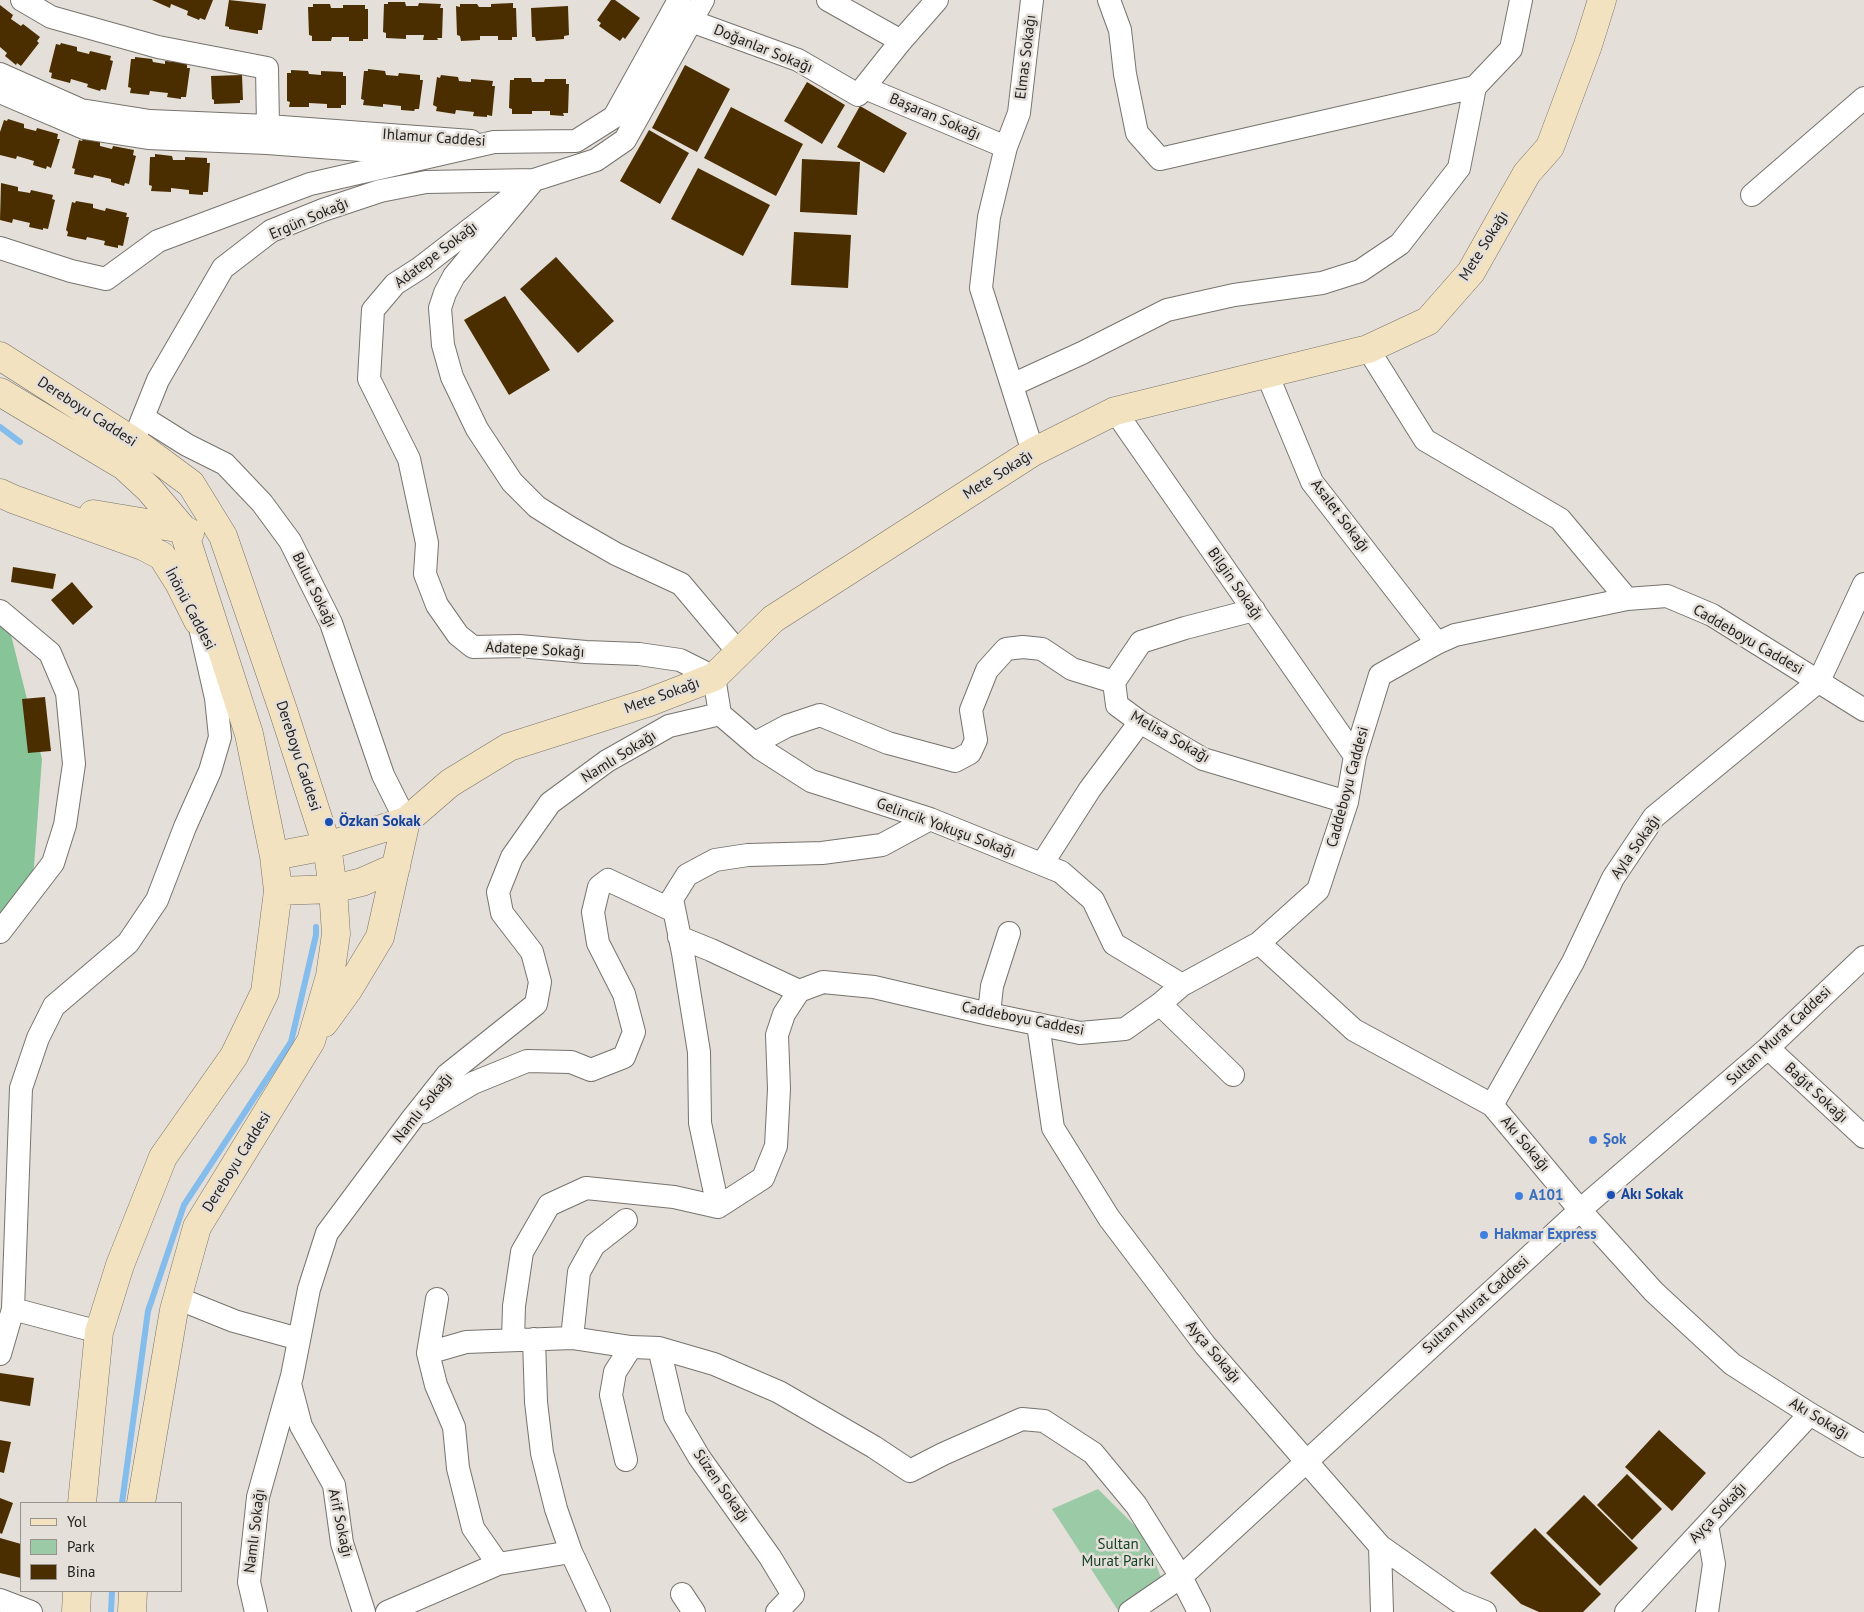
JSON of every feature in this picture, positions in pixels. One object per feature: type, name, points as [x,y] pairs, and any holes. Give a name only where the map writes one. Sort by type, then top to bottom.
[{"type":"main road","name":"Mete Sokağı","points":[[274,856],[327,846],[406,822],[450,783],[509,747],[647,703],[714,677],[773,619],[1033,452],[1115,411],[1368,349],[1428,321],[1471,272],[1527,173],[1550,147],[1588,45],[1602,0]]},
{"type":"main road","name":"Dereboyu Caddesi","points":[[0,356],[134,442],[190,484],[223,536],[283,710],[327,846],[333,889],[336,934],[330,976],[311,1042],[197,1227],[177,1298],[141,1502]]},
{"type":"main road","name":"Dereboyu Caddesi","points":[[0,392],[134,442]]},
{"type":"main road","name":"Dereboyu Caddesi","points":[[82,1502],[98,1332],[120,1265],[163,1158],[234,1056],[265,992],[278,891],[274,856],[249,734],[183,530],[148,489],[134,442]]},
{"type":"main road","points":[[99,515],[115,511],[126,503],[132,491],[134,442]]},
{"type":"main road","points":[[6,496],[183,530],[229,553]]},
{"type":"main road","name":"İnönü Caddesi","points":[[6,496],[143,546],[162,556],[179,583],[241,711]]},
{"type":"main road","points":[[311,1042],[348,990],[380,937],[406,822]]},
{"type":"main road","points":[[278,891],[333,889],[362,882],[396,867]]},
{"type":"main road","points":[[76,1612],[77,1592]]},
{"type":"main road","points":[[132,1612],[133,1592]]},
{"type":"street","points":[[22,0],[52,17],[158,47],[268,68],[268,126]]},
{"type":"street","points":[[0,248],[71,271],[106,279],[158,241],[310,184],[494,142],[576,141],[614,117],[679,0]]},
{"type":"street","points":[[703,0],[625,140],[596,160],[534,180],[454,276],[440,308],[443,345],[452,376],[476,429],[512,482],[537,507],[616,554],[681,584],[739,653]]},
{"type":"street","points":[[828,0],[901,41]]},
{"type":"street","points":[[862,91],[901,41],[937,0]]},
{"type":"street","name":"Elmas Sokağı","points":[[1032,0],[1019,113],[1006,147],[989,217],[980,288],[1033,452]]},
{"type":"street","points":[[1110,0],[1120,30],[1125,74],[1137,134],[1160,160],[1475,87]]},
{"type":"street","points":[[1012,385],[1082,353],[1167,310],[1234,295],[1322,283],[1360,271],[1400,244],[1458,168],[1475,87],[1511,49],[1521,0]]},
{"type":"street","name":"Doğanlar Sokağı","points":[[692,21],[798,60],[862,91]]},
{"type":"street","name":"Ihlamur Caddesi","points":[[0,74],[81,110],[150,121],[268,126],[494,142]]},
{"type":"street","name":"Başaran Sokağı","points":[[862,91],[1006,147]]},
{"type":"street","name":"Ihlamur Caddesi","points":[[0,92],[84,128],[148,138],[267,143],[388,152],[494,142]]},
{"type":"street","points":[[1752,195],[1864,98]]},
{"type":"street","name":"Ergün Sokağı","points":[[134,442],[158,380],[223,268],[272,232],[324,210],[389,190],[426,182],[534,180]]},
{"type":"street","name":"Adatepe Sokağı","points":[[534,180],[420,268],[395,284],[373,310],[370,344],[370,379],[409,459],[427,543],[425,574],[437,605],[458,635],[473,647],[519,646],[586,652],[639,654],[680,660],[714,677]]},
{"type":"street","points":[[1368,349],[1425,440],[1560,519],[1627,599]]},
{"type":"street","name":"Asalet Sokağı","points":[[1267,374],[1312,482],[1437,642]]},
{"type":"street","name":"Bilgin Sokağı","points":[[1115,411],[1355,756]]},
{"type":"street","name":"Bulut Sokağı","points":[[134,442],[187,445],[225,464],[262,503],[290,540],[332,624],[383,775],[406,822]]},
{"type":"street","name":"Ayla Sokağı","points":[[1492,1105],[1573,962],[1613,878],[1654,817],[1819,681],[1864,584]]},
{"type":"street","name":"Caddeboyu Caddesi","points":[[799,992],[823,982],[874,987],[1080,1033],[1125,1029],[1160,1004],[1182,985],[1259,943],[1318,890],[1347,802],[1355,756],[1380,675],[1437,642],[1455,635],[1627,599],[1667,596],[1712,615],[1864,710]]},
{"type":"street","points":[[0,610],[50,653],[67,693],[74,764],[65,825],[53,863],[0,932]]},
{"type":"street","points":[[755,743],[787,726],[820,715],[888,742],[955,760],[970,753],[976,740],[971,710],[987,670],[1006,649],[1023,647],[1042,649],[1072,669],[1114,682],[1141,642],[1254,610]]},
{"type":"street","points":[[0,1354],[13,1309],[21,1088],[38,1038],[54,1006],[128,943],[157,900],[185,827],[210,771],[220,736],[216,698],[199,623]]},
{"type":"street","points":[[714,677],[720,714]]},
{"type":"street","name":"Melisa Sokağı","points":[[1114,682],[1117,705],[1140,722],[1203,759],[1347,802]]},
{"type":"street","name":"Gelincik Yokuşu Sokağı","points":[[720,714],[755,743],[811,781],[930,819],[1061,872],[1093,900],[1114,944],[1182,985]]},
{"type":"street","name":"Namlı Sokağı","points":[[256,1612],[249,1582],[258,1497],[290,1382],[309,1289],[327,1233],[412,1119],[448,1075],[536,1004],[540,982],[532,952],[502,913],[498,892],[512,857],[550,803],[607,761],[669,726],[720,714]]},
{"type":"street","points":[[1042,864],[1090,789],[1140,722]]},
{"type":"street","points":[[718,1207],[700,1123],[699,1052],[672,898],[687,875],[716,860],[748,854],[822,852],[882,845],[930,819]]},
{"type":"street","points":[[412,1119],[473,1083],[527,1061],[571,1062],[591,1070],[624,1057],[634,1032],[624,994],[598,943],[592,912],[598,887],[608,880],[674,912]]},
{"type":"street","points":[[989,1014],[992,986],[1009,933]]},
{"type":"street","points":[[599,1612],[571,1552],[556,1509],[542,1453],[536,1402],[524,1339],[514,1306],[522,1252],[549,1205],[586,1188],[674,1197],[718,1207],[764,1178],[776,1146],[779,1089],[776,1035],[784,1014],[799,992],[711,950],[679,937]]},
{"type":"street","name":"Akı Sokağı","points":[[1259,943],[1354,1030],[1492,1105],[1580,1210],[1654,1292],[1732,1364],[1864,1446]]},
{"type":"street","name":"Sultan Murat Caddesi","points":[[1130,1612],[1181,1577],[1580,1210],[1768,1048],[1864,957]]},
{"type":"street","points":[[1160,1004],[1233,1075]]},
{"type":"street","name":"Ayça Sokağı","points":[[1038,1024],[1053,1128],[1108,1218],[1205,1346],[1380,1546],[1458,1601],[1485,1612]]},
{"type":"street","name":"Bağıt Sokağı","points":[[1768,1048],[1864,1137]]},
{"type":"street","points":[[572,1338],[579,1272],[594,1245],[626,1220]]},
{"type":"street","points":[[177,1298],[234,1321],[299,1339]]},
{"type":"street","points":[[436,1299],[428,1353],[436,1386],[454,1427],[458,1468],[473,1528],[498,1564]]},
{"type":"street","points":[[13,1309],[98,1332]]},
{"type":"street","points":[[428,1353],[466,1342],[524,1339],[572,1338],[631,1347],[659,1348],[714,1364],[779,1392],[874,1447],[910,1471],[943,1454],[1022,1419],[1044,1420],[1093,1453],[1136,1505],[1181,1577],[1199,1612]]},
{"type":"street","points":[[626,1460],[610,1396],[615,1372],[631,1347]]},
{"type":"street","name":"Süzen Sokağı","points":[[659,1348],[676,1416],[699,1457],[770,1557],[793,1595],[776,1612]]},
{"type":"street","name":"Arif Sokağı","points":[[290,1382],[301,1426],[334,1485],[342,1543],[364,1612]]},
{"type":"street","name":"Ayça Sokağı","points":[[1626,1612],[1810,1414]]},
{"type":"street","points":[[1707,1525],[1714,1564],[1707,1612]]},
{"type":"street","points":[[1380,1546],[1382,1612]]},
{"type":"street","points":[[387,1612],[498,1564],[571,1552]]},
{"type":"street","points":[[0,1600],[32,1612]]},
{"type":"green space","points":[[0,614],[9,627],[42,759],[33,879],[0,914]]},
{"type":"green space","name":"Sultan Murat Parkı","points":[[1098,1489],[1146,1537],[1163,1583],[1121,1612],[1119,1612],[1052,1509]]},
{"type":"building","points":[[152,0],[213,0],[205,20],[200,18],[199,20],[187,15],[188,11],[171,4],[170,8]]},
{"type":"building","points":[[229,0],[266,4],[262,30],[258,30],[258,34],[229,29],[229,27],[225,26]]},
{"type":"building","points":[[611,0],[615,0],[640,18],[625,39],[623,37],[620,41],[599,26],[601,23],[597,20]]},
{"type":"building","points":[[388,2],[405,2],[406,6],[418,6],[419,3],[441,4],[440,8],[443,8],[442,38],[437,38],[438,40],[423,40],[424,35],[406,35],[406,39],[386,38],[386,33],[383,32],[384,4],[388,4]]},
{"type":"building","points":[[513,3],[513,8],[516,8],[517,37],[512,37],[512,40],[498,40],[498,36],[480,36],[480,40],[461,41],[460,36],[457,35],[456,6],[460,7],[460,4],[477,4],[479,7],[491,7],[491,4]]},
{"type":"building","points":[[313,4],[330,4],[331,8],[343,8],[343,5],[365,5],[365,9],[368,9],[368,39],[349,41],[349,37],[332,37],[331,41],[312,41],[312,36],[309,35],[308,7],[313,7]]},
{"type":"building","points":[[0,5],[13,15],[11,19],[21,26],[23,24],[40,37],[37,41],[39,43],[21,66],[17,63],[16,65],[5,56],[7,53],[0,47]]},
{"type":"building","points":[[568,6],[569,35],[564,36],[564,39],[536,41],[535,37],[532,37],[531,8]]},
{"type":"building","points":[[61,43],[77,47],[77,51],[89,54],[90,51],[111,56],[110,60],[113,61],[106,90],[101,89],[100,91],[87,87],[88,84],[71,79],[70,83],[51,78],[52,73],[49,72],[56,44],[60,45]]},
{"type":"building","points":[[135,57],[152,59],[153,62],[165,64],[165,61],[187,63],[187,68],[190,68],[186,97],[181,97],[181,99],[167,97],[168,93],[150,91],[149,95],[130,93],[131,88],[128,87],[131,59],[135,59]]},
{"type":"building","points":[[685,65],[730,89],[697,152],[652,128]]},
{"type":"building","points":[[368,69],[385,71],[386,75],[398,76],[399,73],[420,75],[420,80],[423,80],[419,109],[414,111],[401,110],[401,106],[383,104],[383,107],[363,105],[364,100],[361,99],[364,71],[368,71]]},
{"type":"building","points":[[291,70],[308,71],[309,74],[321,75],[321,71],[343,72],[343,76],[346,76],[346,105],[341,105],[341,108],[327,108],[327,104],[309,103],[309,107],[289,107],[290,102],[287,101],[287,73],[291,73]]},
{"type":"building","points":[[242,75],[243,100],[240,100],[240,103],[214,104],[211,76]]},
{"type":"building","points":[[441,75],[458,77],[459,81],[471,82],[471,79],[493,81],[492,86],[495,86],[492,116],[473,116],[474,112],[456,110],[455,114],[436,111],[437,107],[433,105],[437,77],[440,78]]},
{"type":"building","points":[[514,78],[531,78],[532,82],[544,82],[545,79],[566,79],[566,84],[569,84],[568,113],[563,113],[564,116],[550,115],[550,111],[532,111],[532,114],[512,114],[512,109],[509,108],[510,80],[514,80]]},
{"type":"building","points":[[807,82],[845,105],[822,144],[784,121]]},
{"type":"building","points":[[860,106],[907,133],[884,173],[837,147]]},
{"type":"building","points":[[731,107],[803,144],[776,196],[704,158]]},
{"type":"building","points":[[8,119],[24,124],[24,128],[36,131],[37,128],[58,134],[57,139],[60,139],[51,168],[47,166],[46,169],[33,165],[34,161],[17,156],[16,159],[0,155],[0,132],[4,120],[7,121]]},
{"type":"building","points":[[649,130],[689,153],[660,204],[620,181]]},
{"type":"building","points":[[83,139],[100,142],[100,146],[112,149],[113,146],[134,150],[133,155],[136,156],[129,184],[125,183],[124,186],[111,182],[111,179],[94,175],[93,178],[74,174],[75,169],[72,168],[79,140],[82,141]]},
{"type":"building","points":[[155,154],[172,156],[173,160],[185,160],[185,157],[207,158],[207,163],[210,163],[208,192],[203,192],[203,195],[189,194],[189,190],[171,188],[171,192],[151,191],[152,186],[149,185],[150,157],[155,157]]},
{"type":"building","points":[[802,159],[860,162],[857,215],[800,212]]},
{"type":"building","points":[[698,168],[770,205],[743,256],[671,219]]},
{"type":"building","points":[[1,183],[18,187],[18,191],[30,193],[31,190],[53,195],[52,199],[55,200],[48,229],[43,228],[43,230],[29,227],[30,223],[13,219],[12,223],[0,220]]},
{"type":"building","points":[[76,201],[93,204],[93,208],[105,211],[106,208],[127,213],[126,217],[129,217],[123,246],[118,245],[118,248],[104,245],[105,241],[87,237],[86,240],[67,236],[68,232],[66,230],[72,202],[75,203]]},
{"type":"building","points":[[794,232],[851,235],[848,288],[791,285]]},
{"type":"building","points":[[556,257],[614,321],[578,353],[520,289]]},
{"type":"building","points":[[505,296],[550,370],[509,395],[464,320]]},
{"type":"building","points":[[13,567],[56,574],[53,589],[11,582]]},
{"type":"building","points":[[72,582],[93,607],[73,625],[51,600]]},
{"type":"building","points":[[45,697],[51,751],[28,753],[22,699]]},
{"type":"building","points":[[0,1373],[34,1378],[30,1406],[0,1401]]},
{"type":"building","points":[[1659,1430],[1706,1473],[1672,1511],[1625,1467]]},
{"type":"building","points":[[0,1440],[11,1442],[4,1473],[0,1472]]},
{"type":"building","points":[[1627,1474],[1662,1509],[1632,1540],[1597,1505]]},
{"type":"building","points":[[1584,1495],[1638,1548],[1600,1586],[1546,1533]]},
{"type":"building","points":[[0,1498],[13,1503],[2,1534],[0,1533]]},
{"type":"building","points":[[1535,1528],[1601,1594],[1583,1612],[1539,1612],[1521,1604],[1490,1573]]},
{"type":"building","points":[[0,1538],[20,1544],[20,1578],[0,1573]]},
{"type":"waterway","points":[[0,427],[20,442]]},
{"type":"waterway","points":[[122,1502],[148,1311],[184,1205],[291,1042],[316,935],[316,927]]},
{"type":"waterway","points":[[111,1612],[112,1592]]},
{"type":"place","name":"Özkan Sokak","points":[[329,822]]},
{"type":"place","name":"Şok","points":[[1593,1140]]},
{"type":"place","name":"Akı Sokak","points":[[1611,1195]]},
{"type":"place","name":"A101","points":[[1519,1196]]},
{"type":"place","name":"Hakmar Express","points":[[1484,1235]]}]
